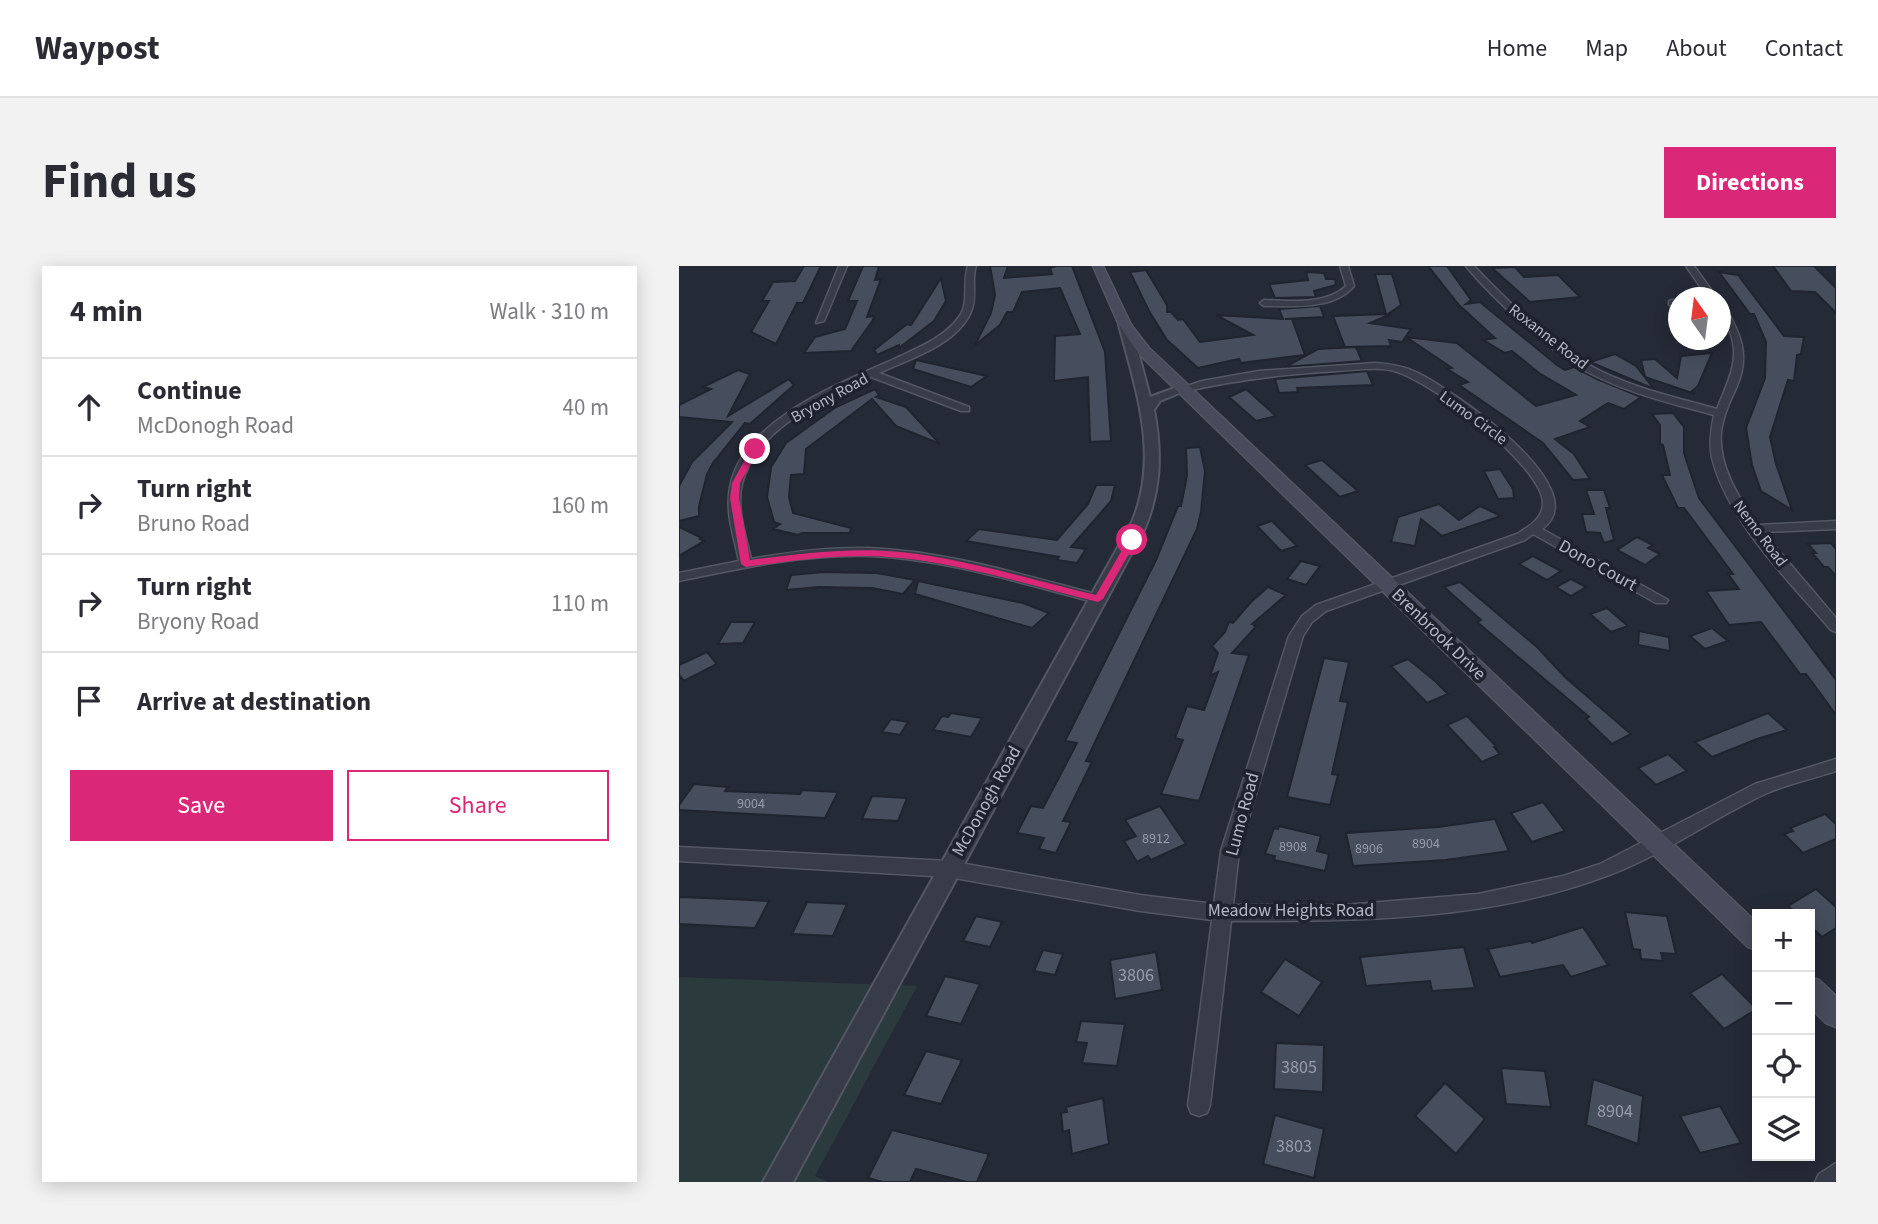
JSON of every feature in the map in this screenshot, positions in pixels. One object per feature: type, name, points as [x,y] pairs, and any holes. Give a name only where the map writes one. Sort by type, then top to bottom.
[{"type":"main road","name":"McDonogh Road","points":[[1098,266],[1125,325]]},
{"type":"main road","name":"Brenbrook Drive","points":[[1125,325],[1144,351],[1183,389],[1752,934]]},
{"type":"main road","points":[[1815,994],[1836,1014]]},
{"type":"street","points":[[819,321],[843,266]]},
{"type":"street","name":"Bryony Road","points":[[746,564],[735,498],[736,483],[755,449],[770,432],[807,406],[939,340],[959,323],[971,303],[968,280],[972,266]]},
{"type":"street","points":[[1264,303],[1319,301],[1340,296],[1350,286],[1344,266]]},
{"type":"street","name":"Roxanne Road","points":[[1470,266],[1490,288],[1586,367],[1646,393],[1720,413]]},
{"type":"street","points":[[1690,266],[1705,287]]},
{"type":"street","name":"McDonogh Road","points":[[776,1182],[1132,540],[1151,488],[1153,453],[1148,409],[1125,325]]},
{"type":"street","name":"Nemo Road","points":[[1731,328],[1740,344],[1741,358],[1716,428],[1717,456],[1728,489],[1755,529],[1836,627]]},
{"type":"street","name":"Lumo Circle","points":[[1183,389],[1276,371],[1379,366],[1409,372],[1504,438],[1527,460],[1547,493],[1550,508],[1546,520],[1535,530]]},
{"type":"street","points":[[871,374],[965,409]]},
{"type":"street","points":[[1148,409],[1156,398],[1183,389]]},
{"type":"street","points":[[1755,529],[1836,524]]},
{"type":"street","points":[[1387,583],[1535,530]]},
{"type":"street","name":"Dono Court","points":[[1535,530],[1661,600]]},
{"type":"street","points":[[679,577],[746,564],[834,553],[899,555],[933,560],[1098,599]]},
{"type":"street","name":"Lumo Road","points":[[1199,1105],[1221,913],[1233,839],[1296,636],[1307,620],[1321,608],[1387,583]]},
{"type":"street","name":"Meadow Heights Road","points":[[679,854],[949,869],[1140,903],[1221,913],[1344,913],[1478,902],[1563,884],[1606,869],[1761,789],[1800,774],[1836,765]]},
{"type":"street","points":[[1827,1182],[1836,1175]]},
{"type":"shaded area","points":[[679,977],[917,986],[815,1176],[828,1182],[679,1182]]},
{"type":"building","points":[[804,266],[821,266],[803,303],[797,303],[776,344],[751,332],[769,301],[762,301],[773,282],[795,281]]},
{"type":"building","points":[[863,266],[879,266],[875,280],[881,279],[867,317],[874,316],[873,320],[851,351],[804,353],[815,337],[845,329],[857,301],[848,301]]},
{"type":"building","points":[[990,266],[1008,266],[1004,278],[1052,274],[1050,268],[1072,266],[1105,352],[1111,441],[1090,442],[1088,377],[1054,381],[1055,336],[1080,334],[1060,288],[1022,292],[1013,312],[1007,312],[1000,325],[975,345],[991,313],[995,295]]},
{"type":"building","points":[[1428,266],[1447,266],[1471,300],[1466,304],[1480,302],[1565,370],[1574,367],[1641,397],[1624,409],[1608,403],[1580,421],[1590,427],[1555,439],[1574,454],[1590,479],[1573,480],[1543,443],[1459,385],[1468,382],[1406,337],[1457,343],[1536,406],[1576,395],[1539,373],[1512,351],[1505,353],[1483,340],[1495,338],[1459,305]]},
{"type":"building","points":[[1773,266],[1814,266],[1836,288],[1836,313],[1815,292],[1791,291]]},
{"type":"building","points":[[1515,267],[1524,277],[1558,275],[1580,297],[1530,302],[1492,268]]},
{"type":"building","points":[[1146,270],[1167,305],[1167,312],[1171,312],[1178,320],[1183,319],[1200,342],[1253,335],[1216,315],[1283,319],[1279,309],[1320,306],[1324,317],[1285,319],[1292,319],[1305,355],[1241,363],[1239,359],[1198,368],[1167,340],[1149,311],[1130,272]]},
{"type":"building","points":[[1306,272],[1324,273],[1326,279],[1335,279],[1336,285],[1314,291],[1316,297],[1275,298],[1269,284],[1308,280]]},
{"type":"building","points":[[1719,272],[1738,275],[1784,336],[1804,337],[1801,354],[1797,355],[1794,381],[1788,380],[1770,437],[1792,510],[1761,491],[1752,465],[1746,428],[1765,378],[1766,342],[1754,314],[1750,314]]},
{"type":"building","points":[[1375,274],[1392,274],[1401,305],[1388,314],[1391,314],[1370,323],[1411,329],[1402,342],[1389,340],[1391,346],[1345,347],[1333,316],[1386,314]]},
{"type":"building","points":[[941,278],[946,301],[934,321],[899,348],[899,345],[877,355],[874,350],[907,324],[911,325]]},
{"type":"building","points":[[1356,347],[1362,361],[1285,367],[1318,349]]},
{"type":"building","points":[[1712,353],[1698,386],[1692,391],[1695,394],[1645,377],[1641,360],[1655,359],[1677,378],[1681,356]]},
{"type":"building","points":[[1615,354],[1636,366],[1654,389],[1590,362]]},
{"type":"building","points":[[916,360],[987,376],[971,387],[913,369]]},
{"type":"building","points":[[738,370],[750,374],[728,416],[789,379],[794,385],[750,424],[745,423],[707,474],[699,516],[679,521],[679,486],[692,462],[732,422],[679,417],[679,405],[711,389],[703,387]]},
{"type":"building","points":[[1367,371],[1373,385],[1297,388],[1298,392],[1279,393],[1275,379]]},
{"type":"building","points":[[875,389],[879,395],[876,397],[906,407],[940,444],[896,426],[872,399],[806,449],[804,474],[791,475],[789,497],[793,513],[851,528],[850,533],[798,535],[773,529],[780,524],[774,522],[767,497],[771,467],[786,443],[836,407]]},
{"type":"building","points":[[1246,389],[1276,416],[1256,421],[1229,397]]},
{"type":"building","points":[[1673,413],[1684,427],[1684,453],[1699,498],[1836,680],[1836,715],[1806,674],[1800,674],[1761,622],[1729,625],[1706,591],[1739,589],[1728,574],[1733,574],[1684,508],[1678,508],[1662,475],[1670,475],[1663,445],[1660,444],[1660,425],[1652,414]]},
{"type":"building","points":[[1200,447],[1205,471],[1197,529],[1086,761],[1092,762],[1063,821],[1071,822],[1056,853],[1039,849],[1044,838],[1017,833],[1031,806],[1043,808],[1077,743],[1065,741],[1156,560],[1178,506],[1181,506],[1187,476],[1186,448]]},
{"type":"building","points":[[1322,460],[1358,491],[1340,497],[1305,465]]},
{"type":"building","points":[[1500,469],[1513,489],[1514,498],[1498,499],[1484,471]]},
{"type":"building","points":[[1096,485],[1115,485],[1111,501],[1071,547],[1086,549],[1077,563],[1057,560],[1059,557],[966,541],[979,529],[1057,540],[1088,504]]},
{"type":"building","points":[[1586,490],[1604,490],[1610,508],[1606,508],[1614,540],[1604,543],[1600,533],[1586,532],[1582,514],[1594,514]]},
{"type":"building","points":[[1439,504],[1459,520],[1480,506],[1501,516],[1442,536],[1421,519],[1415,546],[1391,542],[1398,517]]},
{"type":"building","points":[[1272,521],[1297,546],[1281,551],[1257,526]]},
{"type":"building","points":[[679,527],[704,541],[679,556]]},
{"type":"building","points":[[1637,537],[1653,545],[1648,548],[1660,554],[1645,565],[1617,550]]},
{"type":"building","points":[[1831,543],[1836,549],[1836,576],[1828,567],[1824,567],[1808,544]]},
{"type":"building","points":[[1533,556],[1561,571],[1547,580],[1519,564]]},
{"type":"building","points":[[1301,561],[1320,566],[1306,585],[1287,579]]},
{"type":"building","points":[[823,572],[877,573],[915,580],[903,594],[872,588],[819,587],[786,590],[791,575]]},
{"type":"building","points":[[1571,579],[1586,587],[1571,596],[1556,587]]},
{"type":"building","points":[[918,581],[1023,603],[1049,613],[1032,628],[915,594]]},
{"type":"building","points":[[1460,582],[1537,647],[1566,678],[1631,734],[1612,744],[1586,719],[1589,717],[1477,622],[1481,620],[1444,587]]},
{"type":"building","points":[[1268,587],[1286,595],[1252,624],[1256,626],[1232,653],[1249,655],[1199,801],[1161,794],[1183,740],[1175,738],[1187,706],[1204,710],[1218,672],[1210,676],[1218,653],[1212,646],[1225,632],[1229,622],[1233,623]]},
{"type":"building","points":[[1607,608],[1628,626],[1611,632],[1590,614]]},
{"type":"building","points":[[731,622],[755,622],[743,643],[718,644]]},
{"type":"building","points":[[1712,628],[1728,641],[1705,649],[1690,636]]},
{"type":"building","points":[[1639,631],[1669,637],[1670,651],[1638,645]]},
{"type":"building","points":[[707,652],[717,664],[684,681],[679,675],[679,665]]},
{"type":"building","points":[[1324,658],[1349,662],[1340,701],[1348,702],[1332,774],[1338,775],[1330,805],[1287,797]]},
{"type":"building","points":[[1408,659],[1448,694],[1427,703],[1391,666]]},
{"type":"building","points":[[951,713],[982,718],[971,737],[933,730],[942,716],[948,717]]},
{"type":"building","points":[[1768,713],[1787,730],[1712,757],[1695,742]]},
{"type":"building","points":[[1467,716],[1496,746],[1494,747],[1500,754],[1482,762],[1447,725]]},
{"type":"building","points":[[891,719],[908,722],[900,735],[882,732]]},
{"type":"building","points":[[1668,754],[1687,771],[1656,785],[1638,768]]},
{"type":"building","points":[[694,784],[728,787],[725,791],[800,794],[802,790],[838,792],[825,818],[679,810],[679,805]]},
{"type":"building","points":[[872,796],[907,798],[898,821],[862,819]]},
{"type":"building","points":[[1543,802],[1565,831],[1532,842],[1511,813]]},
{"type":"building","points":[[1160,806],[1186,844],[1151,860],[1148,856],[1137,862],[1124,841],[1136,836],[1125,820]]},
{"type":"building","points":[[1825,814],[1836,824],[1836,839],[1803,853],[1784,834],[1793,831],[1790,828]]},
{"type":"building","points":[[1495,819],[1509,851],[1446,860],[1353,866],[1346,833],[1438,827]]},
{"type":"building","points":[[1279,826],[1321,836],[1317,851],[1329,854],[1325,871],[1274,860],[1275,856],[1265,854],[1274,828],[1278,829]]},
{"type":"building","points":[[1816,889],[1836,907],[1836,928],[1822,937],[1815,931],[1815,909],[1791,909],[1788,906]]},
{"type":"building","points":[[679,897],[769,901],[755,928],[679,924]]},
{"type":"building","points":[[807,902],[847,904],[833,936],[792,934]]},
{"type":"building","points":[[1625,912],[1667,916],[1676,954],[1661,953],[1663,961],[1641,959],[1640,950],[1633,949]]},
{"type":"building","points":[[976,916],[1002,922],[990,947],[963,941]]},
{"type":"building","points":[[1583,927],[1608,965],[1571,977],[1563,965],[1500,977],[1488,949],[1531,941],[1532,943]]},
{"type":"building","points":[[1464,947],[1475,988],[1432,991],[1430,981],[1366,986],[1360,957]]},
{"type":"building","points":[[1043,950],[1063,954],[1055,975],[1034,971]]},
{"type":"building","points":[[1156,952],[1162,990],[1115,999],[1110,960]]},
{"type":"building","points":[[1285,959],[1322,982],[1299,1016],[1261,992]]},
{"type":"building","points":[[1722,974],[1752,1004],[1752,1012],[1724,1029],[1690,993]]},
{"type":"building","points":[[945,976],[980,984],[961,1024],[926,1016]]},
{"type":"building","points":[[1081,1021],[1125,1024],[1117,1066],[1082,1063],[1087,1043],[1076,1042]]},
{"type":"building","points":[[1276,1043],[1324,1045],[1323,1092],[1274,1089]]},
{"type":"building","points":[[926,1051],[962,1060],[941,1104],[904,1095]]},
{"type":"building","points":[[1501,1068],[1545,1071],[1551,1107],[1506,1104]]},
{"type":"building","points":[[1593,1079],[1643,1096],[1638,1144],[1586,1125]]},
{"type":"building","points":[[1445,1083],[1485,1119],[1456,1154],[1415,1116]]},
{"type":"building","points":[[1103,1098],[1109,1144],[1072,1154],[1069,1130],[1063,1132],[1061,1113],[1067,1112],[1066,1107]]},
{"type":"building","points":[[1720,1106],[1741,1143],[1700,1153],[1680,1116]]},
{"type":"building","points":[[1275,1115],[1324,1129],[1314,1178],[1263,1164]]},
{"type":"building","points":[[892,1130],[989,1154],[977,1182],[916,1169],[910,1182],[883,1182],[868,1178]]},
{"type":"route","points":[[755,449],[736,483],[736,512],[746,564],[834,553],[899,555],[933,560],[1098,599],[1132,540]]}]
